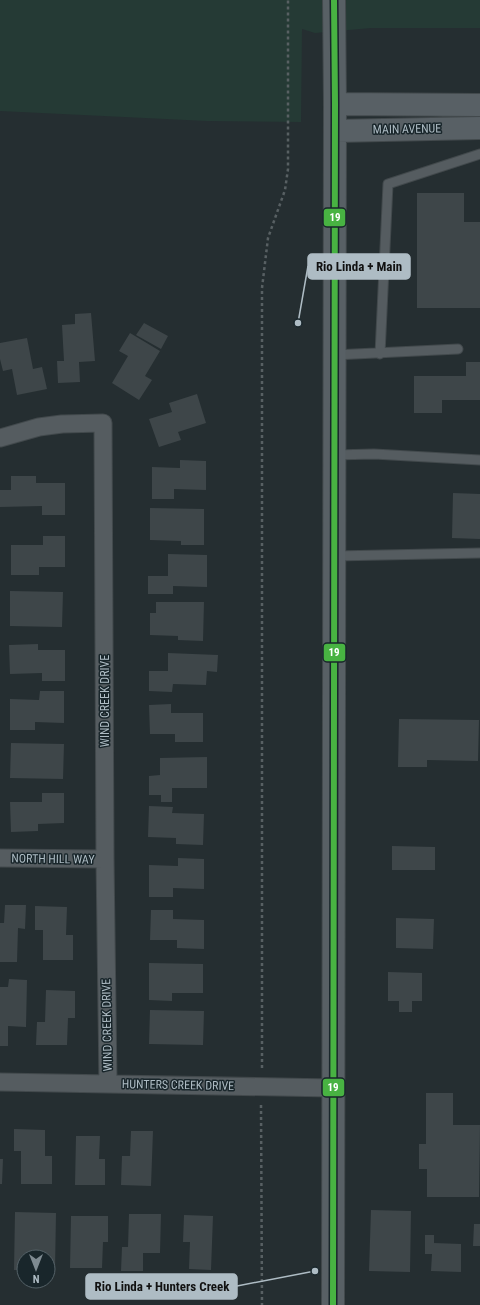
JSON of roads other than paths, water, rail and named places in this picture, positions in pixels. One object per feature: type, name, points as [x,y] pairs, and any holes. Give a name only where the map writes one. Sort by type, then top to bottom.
[{"type":"main road","points":[[333,1305],[334,0]]},
{"type":"main road","name":"MAIN AVENUE","points":[[335,104],[480,105]]},
{"type":"main road","name":"MAIN AVENUE","points":[[335,131],[480,128]]},
{"type":"street","name":"WIND CREEK DRIVE","points":[[0,438],[39,427],[62,424],[103,423],[105,859],[108,1084]]},
{"type":"street","name":"NORTH HILL WAY","points":[[0,858],[105,859]]},
{"type":"street","name":"HUNTERS CREEK DRIVE","points":[[0,1082],[332,1088]]},
{"type":"lane","points":[[380,354],[388,184],[480,154]]},
{"type":"lane","points":[[334,355],[380,354],[458,349]]},
{"type":"lane","points":[[334,455],[374,454],[480,460]]},
{"type":"lane","points":[[334,556],[480,553]]},
{"type":"place","name":"Rio Linda + Main","points":[[298,323]]},
{"type":"place","name":"Rio Linda + Hunters Creek","points":[[315,1271]]}]
